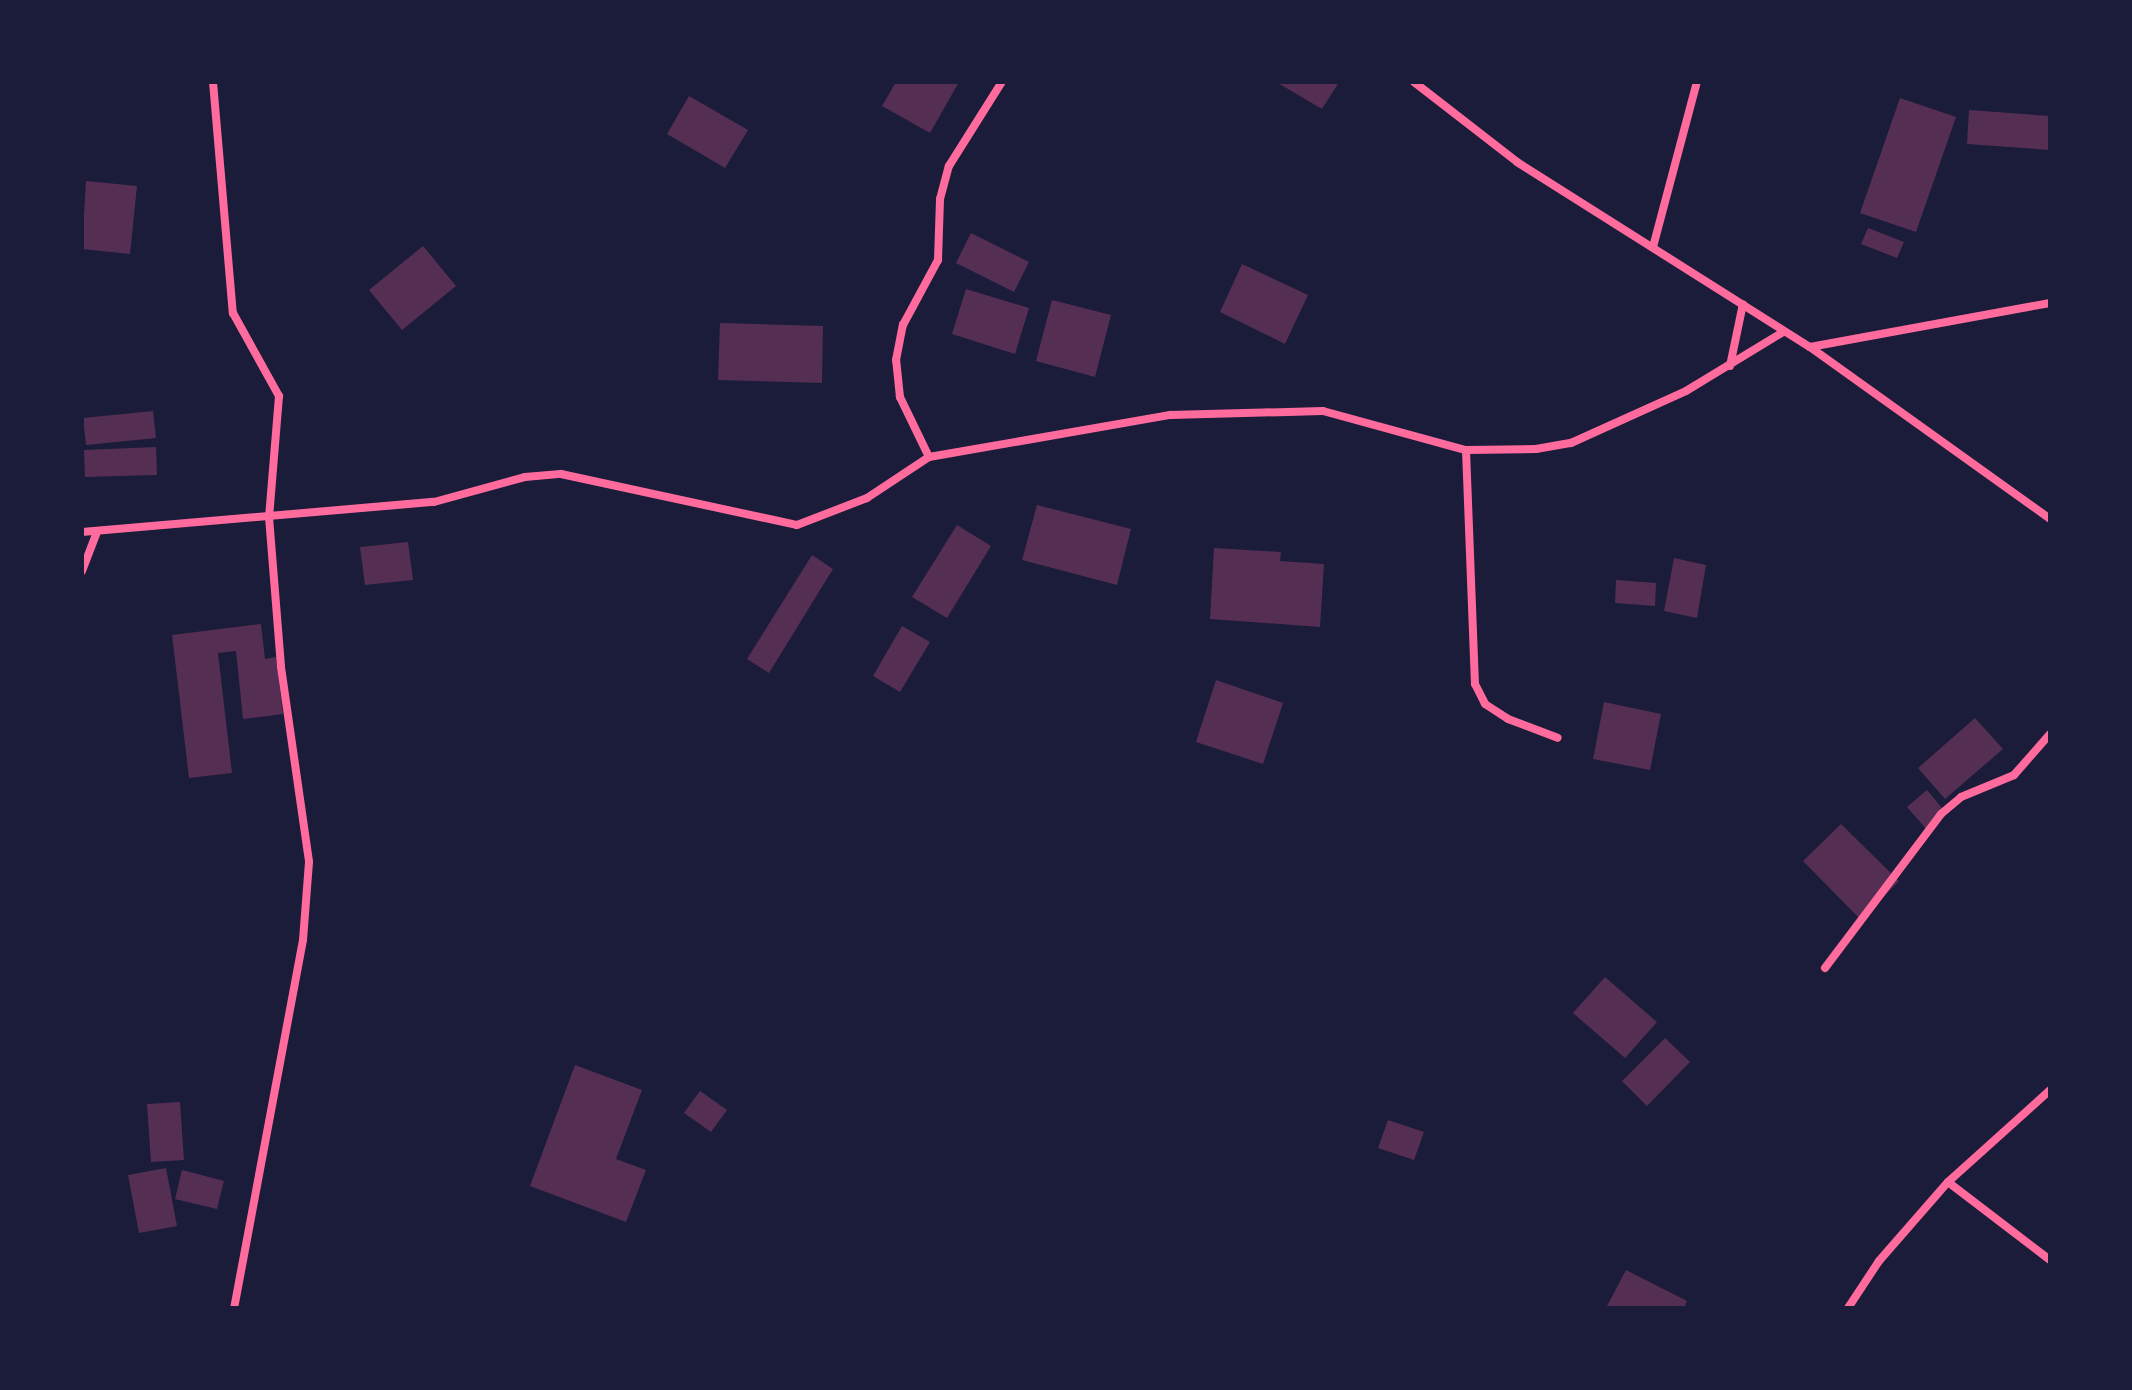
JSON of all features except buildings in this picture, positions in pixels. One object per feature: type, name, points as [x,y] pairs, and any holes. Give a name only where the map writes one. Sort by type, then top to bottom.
[{"type":"street","points":[[213,82],[233,313],[279,396],[269,517],[281,667],[309,862],[303,940],[234,1308]]},
{"type":"street","points":[[929,457],[900,397],[901,336],[938,260],[940,199],[949,166],[1002,82]]},
{"type":"street","points":[[1414,82],[1517,162],[1810,347],[2050,519]]},
{"type":"street","points":[[1653,247],[1697,82]]},
{"type":"street","points":[[1810,347],[2050,303]]},
{"type":"street","points":[[1730,366],[1743,304]]},
{"type":"street","points":[[82,532],[434,502],[525,477],[561,474],[797,525],[867,498],[929,457],[1170,415],[1274,410],[1355,417],[1425,442],[1466,450],[1571,443],[1730,366],[1783,332]]},
{"type":"street","points":[[1466,450],[1475,684],[1485,704],[1508,719],[1558,738]]},
{"type":"street","points":[[82,571],[97,532]]},
{"type":"street","points":[[1825,968],[1941,814],[1961,797],[2014,775],[2050,734]]},
{"type":"street","points":[[1848,1308],[1879,1261],[1948,1182],[2050,1090]]},
{"type":"street","points":[[1948,1182],[2050,1260]]}]
